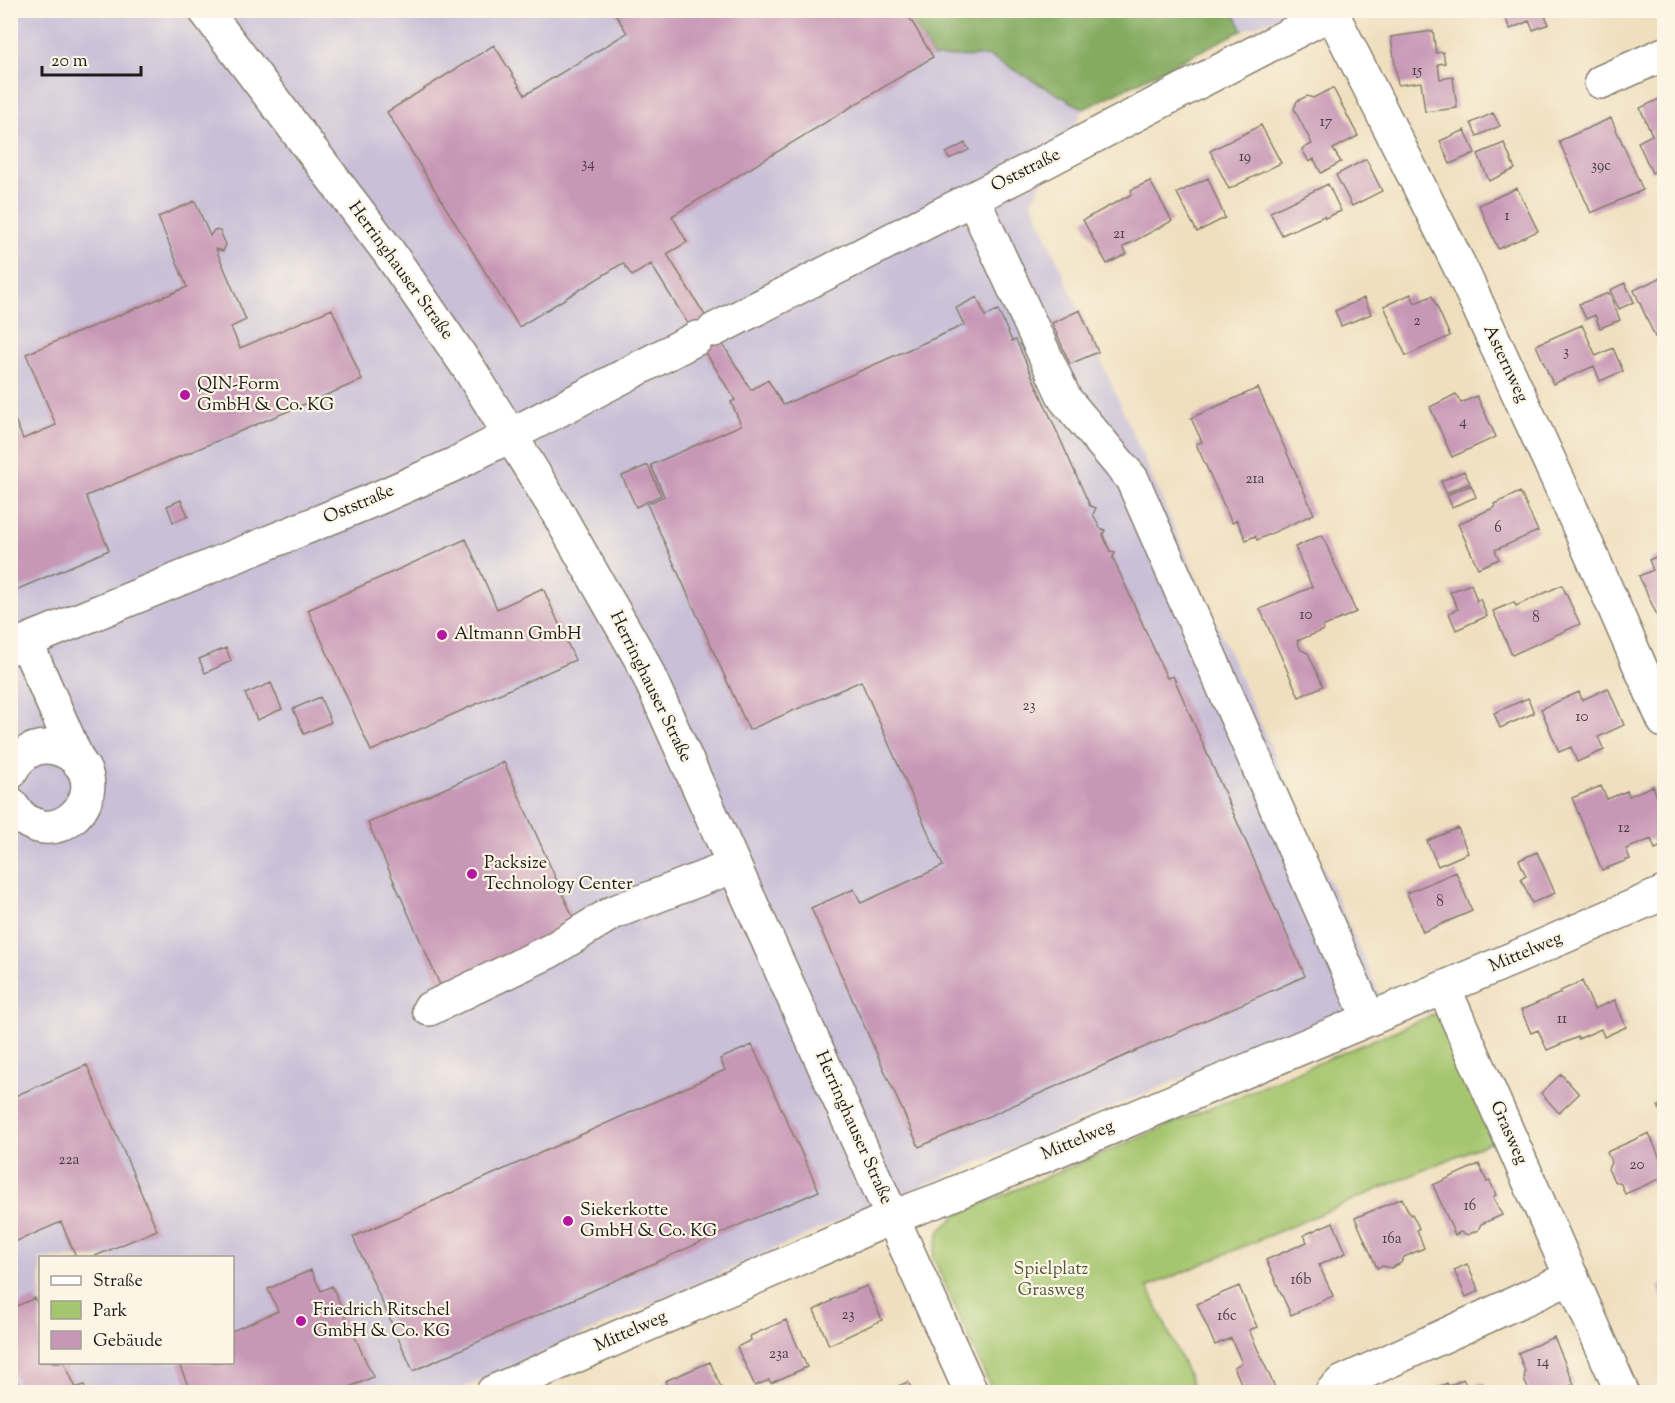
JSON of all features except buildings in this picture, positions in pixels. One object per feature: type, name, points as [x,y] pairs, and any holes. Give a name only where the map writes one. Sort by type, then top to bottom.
[{"type":"street","name":"Herringhauser Straße","points":[[205,10],[388,251],[470,370],[555,508],[642,661],[971,1392]]},
{"type":"street","name":"Oststraße","points":[[18,645],[378,498],[455,464],[1335,12]]},
{"type":"street","name":"Asternweg","points":[[1335,12],[1463,273],[1665,721]]},
{"type":"street","points":[[1600,82],[1665,54]]},
{"type":"street","points":[[973,199],[1065,399],[1132,479],[1369,1019]]},
{"type":"street","points":[[10,803],[27,822],[53,827],[66,823],[77,814],[84,802],[87,789],[86,775],[18,645]]},
{"type":"street","points":[[10,773],[22,756],[33,749],[46,747],[70,754],[80,763]]},
{"type":"street","points":[[429,1009],[550,951],[612,913],[734,866]]},
{"type":"street","name":"Mittelweg","points":[[492,1392],[893,1217],[1444,988],[1665,893]]},
{"type":"street","name":"Grasweg","points":[[1444,988],[1622,1392]]},
{"type":"street","points":[[1332,1392],[1341,1383],[1572,1277]]},
{"type":"shaded area","points":[[10,11],[1286,11],[1288,14],[1243,30],[1084,109],[1031,201],[1380,996],[842,1219],[454,1392],[11,1392]]},
{"type":"green space","points":[[905,11],[1232,11],[1243,30],[1084,109],[989,56],[933,57]]},
{"type":"green space","name":"Spielplatz Grasweg","points":[[1440,1012],[1497,1139],[1148,1287],[1196,1392],[993,1392],[933,1257],[940,1230],[960,1213]]},
{"type":"place","name":"QIN-Form GmbH & Co. KG","points":[[185,395]]},
{"type":"place","name":"Altmann GmbH","points":[[442,635]]},
{"type":"place","name":"Packsize Technology Center","points":[[472,874]]},
{"type":"place","name":"Siekerkotte GmbH & Co. KG","points":[[568,1221]]},
{"type":"place","name":"Friedrich Ritschel GmbH & Co. KG","points":[[301,1321]]}]
